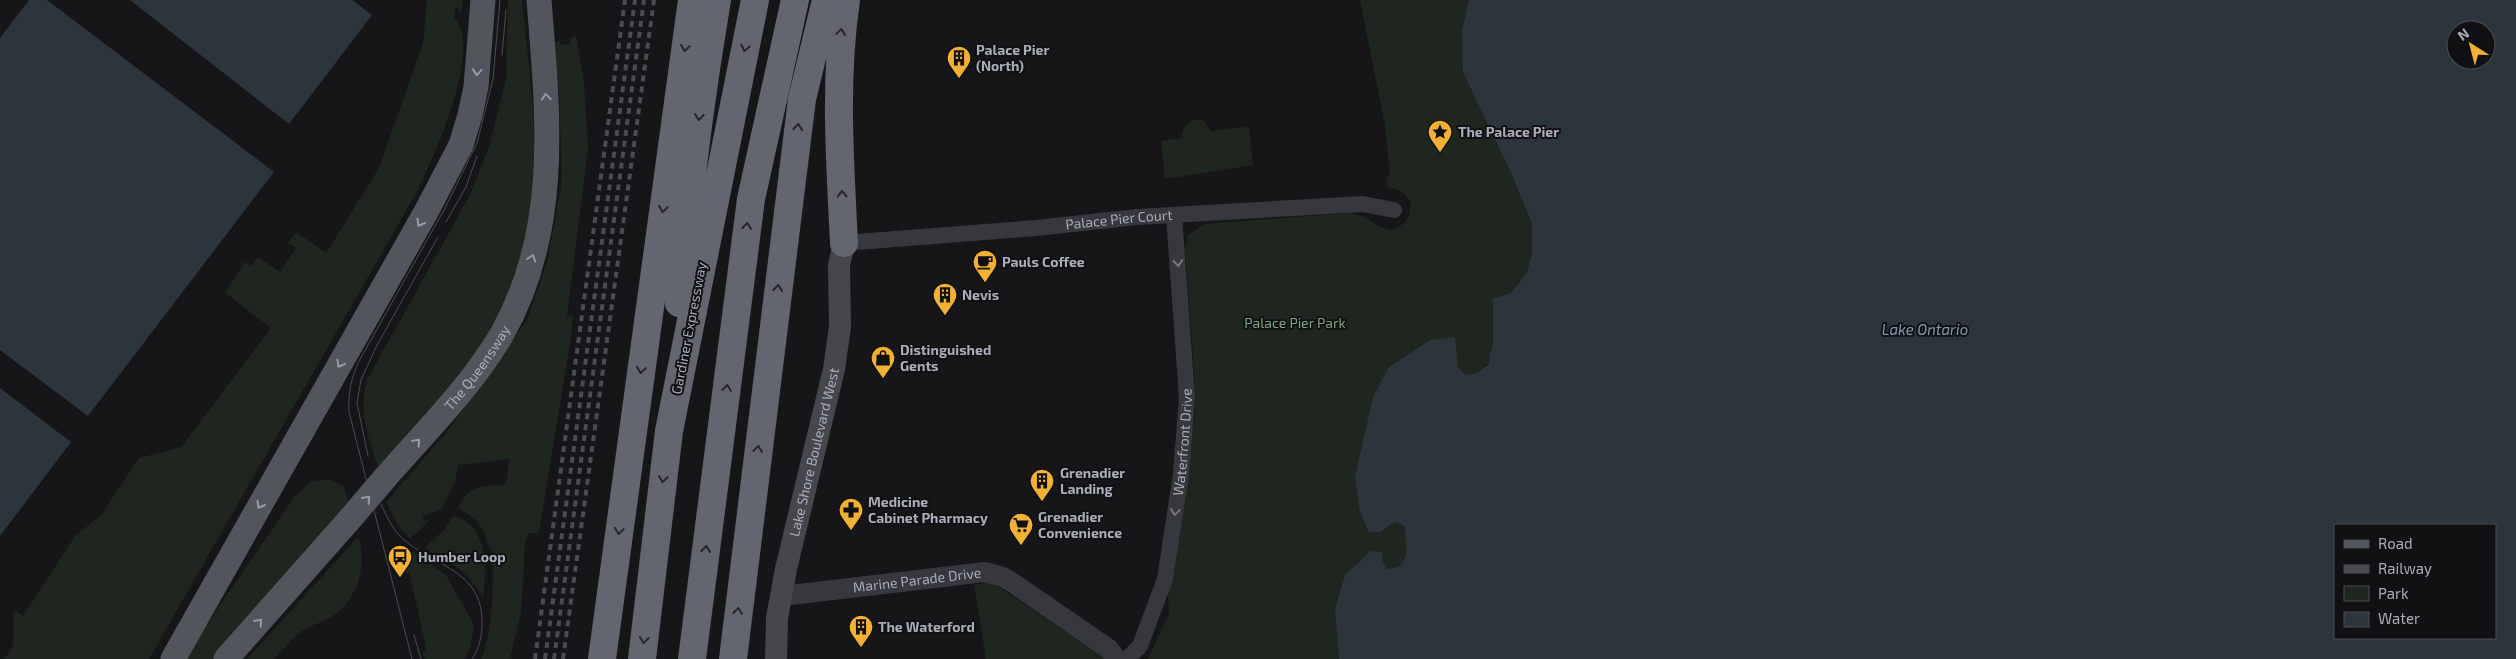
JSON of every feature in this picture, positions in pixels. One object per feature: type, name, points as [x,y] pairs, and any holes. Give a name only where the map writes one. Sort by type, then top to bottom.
[{"type":"highway","points":[[602,659],[692,0]]},
{"type":"highway","points":[[669,430],[684,229],[702,90],[717,0]]},
{"type":"highway","name":"Gardiner Expressway","points":[[642,659],[669,430],[756,0]]},
{"type":"highway","points":[[692,659],[751,199],[795,0]]},
{"type":"highway","points":[[733,659],[802,99],[826,0]]},
{"type":"highway","points":[[844,243],[838,122],[839,46],[846,0]]},
{"type":"highway","points":[[696,659],[698,615]]},
{"type":"main road","points":[[173,659],[426,212],[461,145],[476,88],[483,0]]},
{"type":"main road","name":"The Queensway","points":[[226,659],[484,362],[502,333],[516,304],[534,256],[547,174],[547,102],[539,0]]},
{"type":"main road","name":"Lake Shore Boulevard West","points":[[776,659],[777,618],[834,369],[840,327],[839,265],[844,243]]},
{"type":"street","name":"Palace Pier Court","points":[[844,243],[1174,215],[1363,204],[1394,210]]},
{"type":"street","name":"Waterfront Drive","points":[[1127,659],[1140,646],[1166,578],[1181,474],[1187,398],[1174,215]]},
{"type":"street","name":"Marine Parade Drive","points":[[782,596],[985,572],[1003,577],[1013,583],[1109,649],[1116,659]]},
{"type":"green space","points":[[427,0],[462,0],[462,11],[460,12],[456,6],[454,18],[461,32],[463,52],[460,76],[445,127],[435,152],[419,188],[149,659],[4,659],[13,647],[14,609],[23,616],[75,536],[101,515],[139,458],[181,447],[271,328],[228,295],[226,291],[245,262],[251,266],[258,257],[280,272],[296,248],[287,244],[296,232],[326,253],[379,168],[423,43]]},
{"type":"green space","points":[[508,0],[522,0],[534,136],[534,179],[530,222],[520,265],[504,307],[469,365],[378,467],[365,423],[364,401],[368,378],[470,195],[489,147],[506,79]]},
{"type":"green space","name":"Palace Pier Park","points":[[1360,0],[1469,0],[1462,30],[1511,173],[1532,224],[1532,254],[1526,274],[1511,293],[1493,298],[1493,341],[1488,364],[1476,373],[1464,375],[1458,367],[1454,338],[1430,340],[1389,367],[1381,532],[1391,523],[1398,522],[1405,527],[1406,556],[1400,566],[1388,569],[1383,562],[1335,609],[1339,659],[1148,659],[1169,613],[1168,596],[1174,571],[1195,414],[1195,385],[1185,248],[1188,235],[1204,224],[1349,213],[1362,216],[1385,229],[1391,230],[1406,221],[1410,214],[1409,200],[1404,194],[1398,190],[1388,188],[1386,177],[1390,176],[1385,126]]},
{"type":"green space","points":[[576,36],[584,81],[588,149],[567,316],[573,315],[571,337],[539,533],[528,533],[525,544],[521,613],[510,658],[514,659],[481,659],[490,620],[493,590],[492,550],[488,545],[483,530],[477,522],[458,508],[466,495],[476,488],[503,485],[507,479],[509,459],[458,465],[455,483],[441,510],[422,516],[425,521],[431,519],[410,539],[399,527],[386,502],[446,433],[527,320],[547,262],[562,182],[559,94],[552,42],[560,41],[561,45],[571,44],[571,38]]},
{"type":"green space","points":[[1191,120],[1203,120],[1211,131],[1249,126],[1253,165],[1165,179],[1161,141],[1181,138],[1184,128]]},
{"type":"green space","points":[[330,479],[344,487],[348,501],[295,567],[215,659],[183,659],[295,496],[310,482]]},
{"type":"green space","points":[[453,516],[465,520],[479,537],[483,549],[485,574],[483,597],[469,578],[457,567],[424,548],[444,530]]},
{"type":"green space","points":[[358,537],[362,558],[359,580],[355,591],[342,609],[330,618],[301,632],[274,659],[247,659]]},
{"type":"green space","points":[[413,552],[446,575],[474,625],[470,650],[464,659],[425,659],[422,653],[426,651],[425,643],[410,576],[409,573],[405,574],[404,567],[401,568],[399,557]]},
{"type":"green space","points":[[987,583],[1000,588],[1100,654],[1103,659],[986,659],[974,585]]},
{"type":"water","points":[[29,0],[47,0],[274,172],[88,416],[0,350],[0,38]]},
{"type":"water","points":[[130,0],[352,0],[372,15],[289,124]]},
{"type":"water","name":"Lake Ontario","points":[[1469,0],[2516,0],[2516,659],[1339,659],[1335,609],[1345,575],[1371,551],[1382,552],[1383,562],[1388,569],[1400,566],[1406,556],[1405,527],[1397,522],[1381,532],[1369,532],[1360,512],[1355,477],[1373,397],[1389,367],[1430,340],[1455,337],[1458,367],[1465,375],[1476,373],[1488,365],[1493,341],[1493,298],[1511,293],[1526,274],[1532,254],[1532,224],[1511,173],[1463,72],[1462,30]]},
{"type":"water","points":[[0,388],[71,442],[0,536]]},
{"type":"tram line","points":[[412,659],[349,412],[349,398],[352,380],[359,361],[444,210],[477,143],[493,79],[500,0]]},
{"type":"tram line","points":[[502,55],[506,10]]},
{"type":"tram line","points":[[446,222],[466,187],[477,156]]},
{"type":"tram line","points":[[368,456],[357,403],[361,380],[377,345],[438,237]]},
{"type":"tram line","points":[[381,504],[393,527],[403,539],[416,549],[456,572],[476,593],[481,608],[482,627],[479,644],[472,659]]},
{"type":"tram line","points":[[414,635],[421,659]]},
{"type":"railway","points":[[535,659],[625,0]]},
{"type":"railway","points":[[545,659],[635,0]]},
{"type":"railway","points":[[554,659],[644,0]]},
{"type":"railway","points":[[563,659],[654,0]]},
{"type":"place","name":"Palace Pier (North)","points":[[959,79]]},
{"type":"place","name":"The Palace Pier","points":[[1440,153]]},
{"type":"place","name":"Pauls Coffee","points":[[985,283]]},
{"type":"place","name":"Nevis","points":[[945,316]]},
{"type":"place","name":"Distinguished Gents","points":[[883,379]]},
{"type":"place","name":"Grenadier Landing","points":[[1042,502]]},
{"type":"place","name":"Medicine Cabinet Pharmacy","points":[[851,531]]},
{"type":"place","name":"Grenadier Convenience","points":[[1021,546]]},
{"type":"place","name":"Humber Loop","points":[[400,578]]},
{"type":"place","name":"The Waterford","points":[[861,648]]}]
